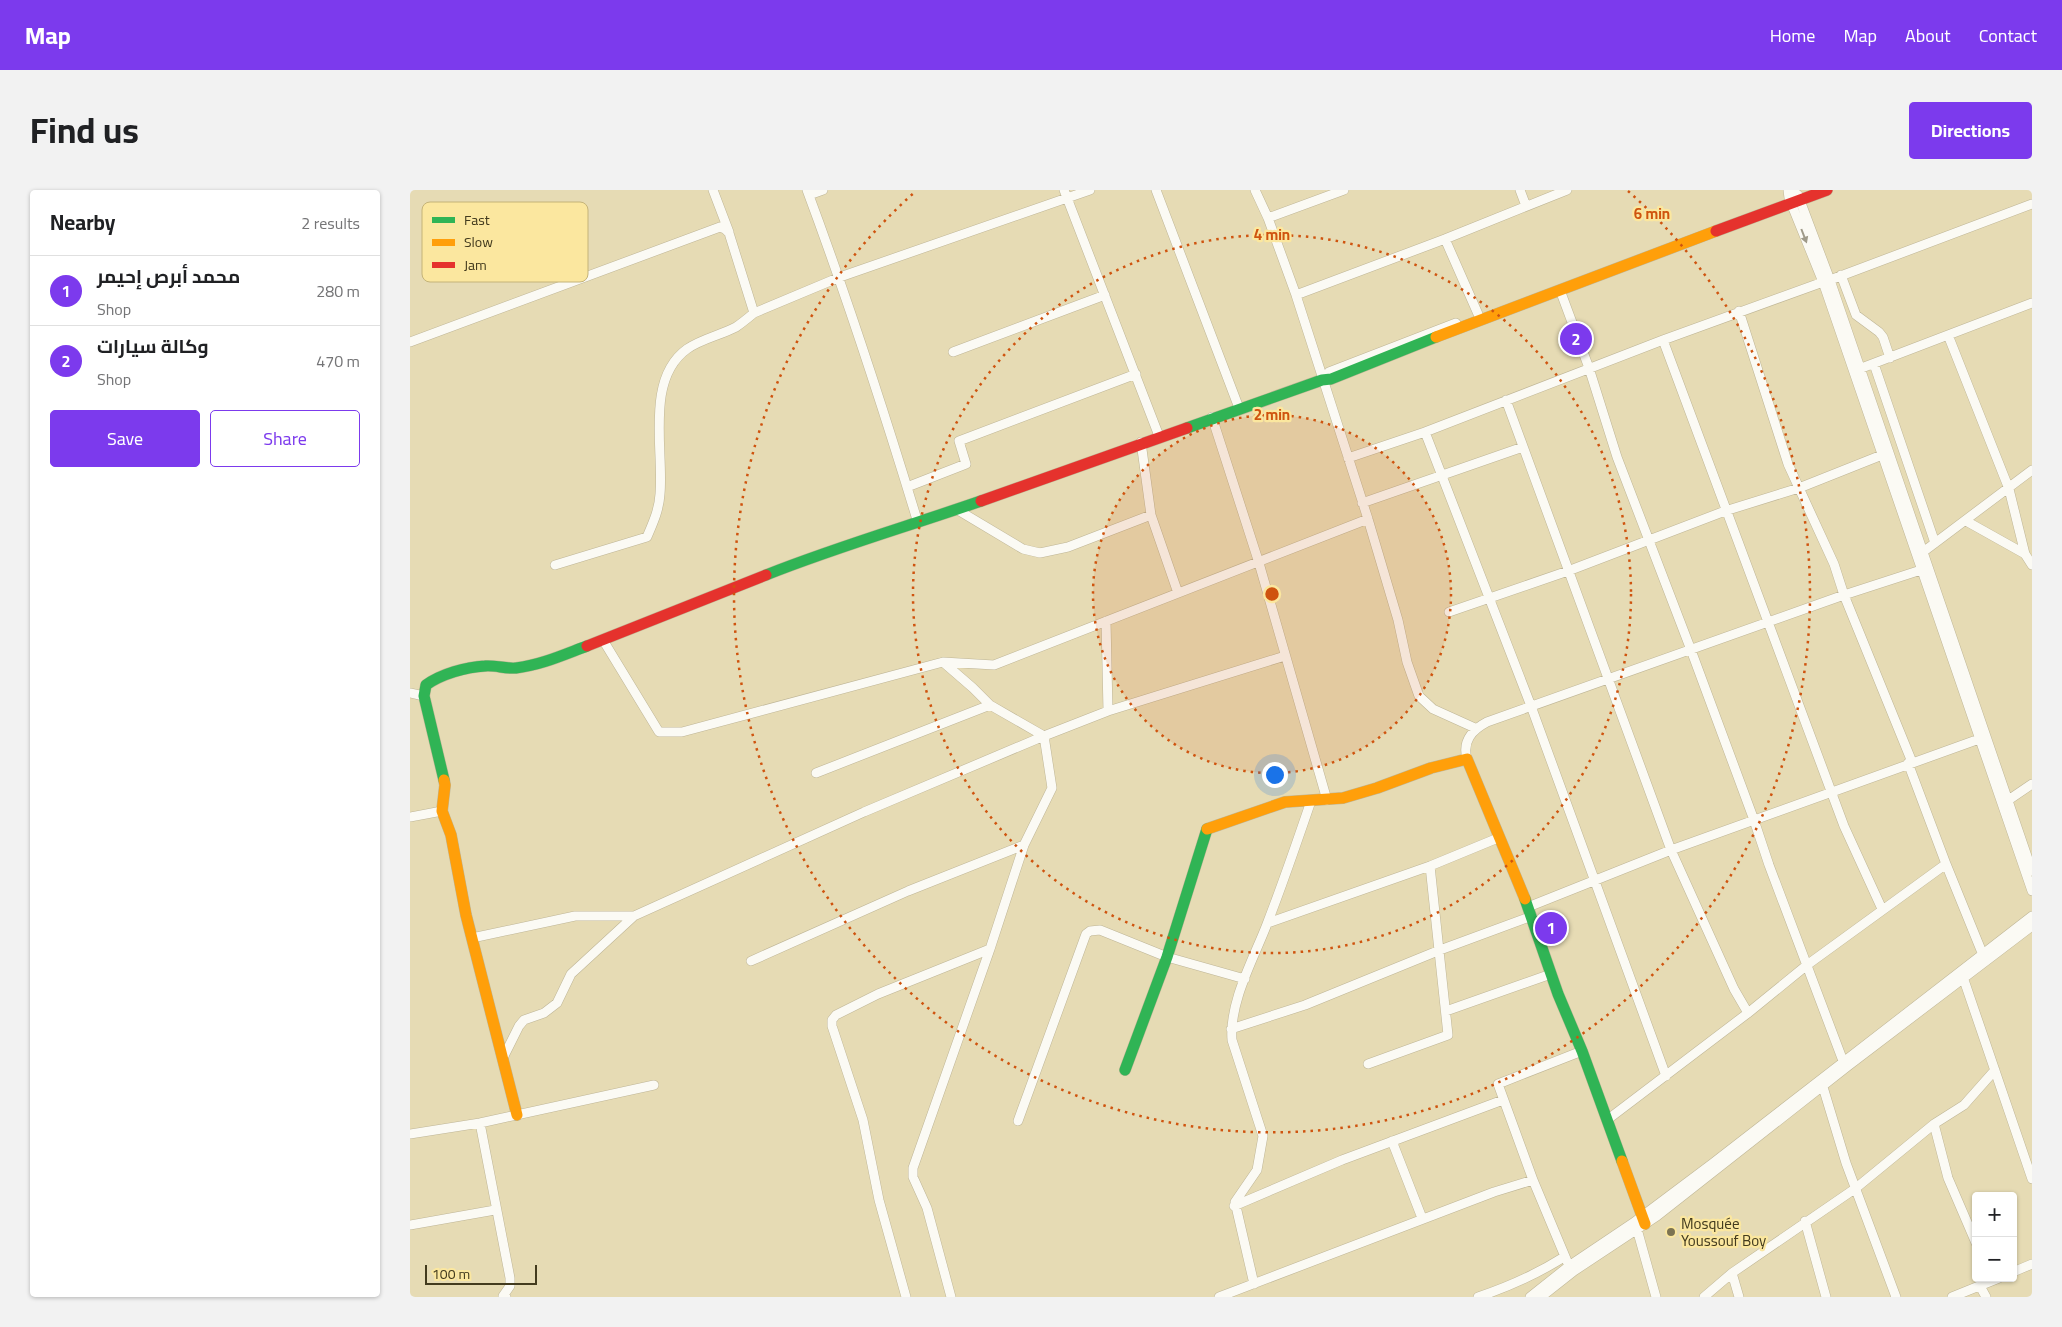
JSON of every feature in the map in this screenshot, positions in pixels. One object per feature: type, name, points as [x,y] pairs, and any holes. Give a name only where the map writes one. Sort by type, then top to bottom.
[{"type":"street","points":[[713,190],[729,233],[754,313]]},
{"type":"street","points":[[824,190],[808,193],[840,277],[882,404],[918,523]]},
{"type":"street","points":[[555,565],[647,537],[657,514],[660,494],[659,409],[663,388],[672,365],[687,349],[736,326],[754,313],[840,277],[1066,194],[1090,190]]},
{"type":"street","points":[[1156,190],[1239,408]]},
{"type":"street","points":[[1255,190],[1268,218],[1296,295],[1368,519],[1398,620],[1407,662],[1419,696],[1432,709],[1475,728]]},
{"type":"street","points":[[1268,218],[1344,190]]},
{"type":"street","points":[[1520,190],[1526,206]]},
{"type":"street","points":[[1296,295],[1445,239],[1567,190]]},
{"type":"street","points":[[1322,380],[1329,372],[1478,314],[1810,190]]},
{"type":"street","points":[[517,1115],[472,938],[451,835],[442,811],[445,785],[424,696],[426,685],[434,679],[485,666],[514,668],[541,663],[822,554],[918,523],[1212,417],[1322,380],[1331,379],[1477,320],[1560,290],[1793,196],[1827,190]]},
{"type":"street","points":[[1066,194],[1160,436]]},
{"type":"street","points":[[1793,196],[1859,369],[1923,552],[2032,891]]},
{"type":"street","points":[[1348,458],[1426,432],[1739,311],[1826,281],[2032,204]]},
{"type":"street","points":[[588,276],[720,227],[729,233]]},
{"type":"street","points":[[1445,239],[1478,314]]},
{"type":"street","points":[[1841,275],[1856,314],[1883,337],[1890,358]]},
{"type":"street","points":[[1826,281],[1921,570],[2032,871]]},
{"type":"street","points":[[410,342],[572,282]]},
{"type":"street","points":[[1560,290],[1589,368],[1617,457],[1650,540],[1754,820],[1768,865],[1843,1062]]},
{"type":"street","points":[[954,352],[1105,295]]},
{"type":"street","points":[[1859,369],[2032,303]]},
{"type":"street","points":[[1739,311],[1776,429],[1798,488],[1834,564],[1844,595],[1910,763],[1946,864],[1983,955]]},
{"type":"street","points":[[1948,335],[2009,489],[2025,554],[2032,565]]},
{"type":"street","points":[[1663,340],[1725,512],[1769,622],[1831,791],[1847,832],[1882,909]]},
{"type":"street","points":[[1874,364],[1935,543]]},
{"type":"street","points":[[907,487],[966,464],[959,441],[1136,374]]},
{"type":"street","points":[[1506,400],[1671,850],[1734,989],[1748,1013]]},
{"type":"street","points":[[1212,417],[1259,563],[1327,800]]},
{"type":"street","points":[[1426,432],[1531,706],[1593,881],[1666,1076]]},
{"type":"street","points":[[1141,442],[1151,515],[1178,593]]},
{"type":"street","points":[[1362,503],[1523,447]]},
{"type":"street","points":[[1450,612],[1568,571],[1725,512],[1798,488],[1882,455]]},
{"type":"street","points":[[1923,552],[2032,470]]},
{"type":"street","points":[[956,509],[1023,549],[1040,553],[1068,546],[1151,515]]},
{"type":"street","points":[[603,640],[659,732],[682,732],[943,662],[994,665],[1368,519]]},
{"type":"street","points":[[1966,521],[2025,554]]},
{"type":"street","points":[[1656,1297],[1641,1223],[1607,1120],[1551,974],[1530,912],[1466,759],[1465,752],[1468,736],[1475,728],[1487,722],[1844,595],[1921,570]]},
{"type":"street","points":[[1106,621],[1108,711]]},
{"type":"street","points":[[503,1058],[524,1020],[544,1013],[556,1003],[572,974],[634,916],[864,812],[1044,736],[1108,711],[1285,656]]},
{"type":"street","points":[[943,662],[990,705],[1044,736]]},
{"type":"street","points":[[410,693],[424,696]]},
{"type":"street","points":[[816,774],[990,705]]},
{"type":"street","points":[[951,1297],[927,1208],[912,1177],[913,1168],[990,949],[1024,845],[1052,788],[1044,736]]},
{"type":"street","points":[[1231,1029],[1305,1005],[1530,912],[1593,881],[1671,850],[1982,738]]},
{"type":"street","points":[[1125,1070],[1167,957],[1206,830],[1212,825],[1230,821],[1285,802],[1343,798],[1431,768],[1466,759]]},
{"type":"street","points":[[2007,801],[2032,784]]},
{"type":"street","points":[[1254,1284],[1234,1206],[1236,1198],[1257,1170],[1263,1136],[1232,1040],[1231,1029],[1245,979],[1268,923],[1312,801]]},
{"type":"street","points":[[410,817],[442,811]]},
{"type":"street","points":[[1268,923],[1430,866],[1498,838]]},
{"type":"street","points":[[751,961],[908,891],[1024,845]]},
{"type":"street","points":[[1607,1120],[1748,1013],[1807,965],[1946,864]]},
{"type":"street","points":[[1368,1064],[1448,1035],[1430,866]]},
{"type":"street","points":[[472,938],[575,916],[634,916]]},
{"type":"street","points":[[1530,1297],[1569,1266],[1641,1223],[1843,1062],[2032,916]]},
{"type":"street","points":[[1541,1297],[1823,1087],[2032,927]]},
{"type":"street","points":[[1018,1121],[1086,934],[1090,931],[1100,930],[1167,957],[1245,979]]},
{"type":"street","points":[[906,1297],[879,1200],[863,1120],[832,1026],[832,1020],[836,1015],[878,994],[990,949]]},
{"type":"street","points":[[1446,1011],[1551,974]]},
{"type":"street","points":[[1964,980],[2032,1179]]},
{"type":"street","points":[[1569,1266],[1533,1180],[1498,1084],[1582,1051]]},
{"type":"street","points":[[1704,1297],[1732,1273],[1856,1188],[1934,1124],[1964,1105],[1995,1070]]},
{"type":"street","points":[[410,1134],[480,1123],[654,1085]]},
{"type":"street","points":[[1823,1087],[1843,1155],[1896,1297]]},
{"type":"street","points":[[1234,1206],[1392,1141],[1503,1100]]},
{"type":"street","points":[[480,1123],[510,1278],[510,1286],[503,1296],[506,1297]]},
{"type":"street","points":[[1934,1124],[1948,1178],[1974,1237]]},
{"type":"street","points":[[1392,1141],[1422,1218]]},
{"type":"street","points":[[1219,1297],[1422,1218],[1533,1180]]},
{"type":"street","points":[[410,1225],[496,1210]]},
{"type":"street","points":[[1805,1222],[1826,1297]]},
{"type":"street","points":[[1478,1297],[1542,1271],[1564,1257]]},
{"type":"street","points":[[2017,1270],[2032,1264]]},
{"type":"street","points":[[1732,1273],[1739,1297]]},
{"type":"street","points":[[1952,1297],[1988,1282]]},
{"type":"street","points":[[1980,1286],[1986,1297]]},
{"type":"traffic: fast","points":[[1187,428],[1322,380],[1331,379],[1436,337]]},
{"type":"traffic: fast","points":[[766,575],[981,501]]},
{"type":"traffic: fast","points":[[444,780],[424,696],[426,685],[446,674],[470,668],[485,666],[525,667],[587,646]]},
{"type":"traffic: fast","points":[[1125,1070],[1167,957],[1207,829]]},
{"type":"traffic: fast","points":[[1525,899],[1558,994],[1582,1051],[1622,1161]]},
{"type":"traffic: slow","points":[[1436,337],[1716,231]]},
{"type":"traffic: slow","points":[[1207,829],[1285,802],[1343,798],[1377,788],[1431,768],[1467,759],[1525,899]]},
{"type":"traffic: slow","points":[[444,780],[442,811],[451,835],[466,915],[517,1115]]},
{"type":"traffic: slow","points":[[1622,1161],[1645,1224]]},
{"type":"traffic: jam","points":[[1716,231],[1827,190]]},
{"type":"traffic: jam","points":[[981,501],[1187,428]]},
{"type":"traffic: jam","points":[[587,646],[766,575]]},
{"type":"place","name":"وكالة سيارات","points":[[1576,339]]},
{"type":"place","name":"محمد أبرص إحيمر","points":[[1551,928]]},
{"type":"place","name":"Mosquée Youssouf Boy","points":[[1671,1232]]}]
